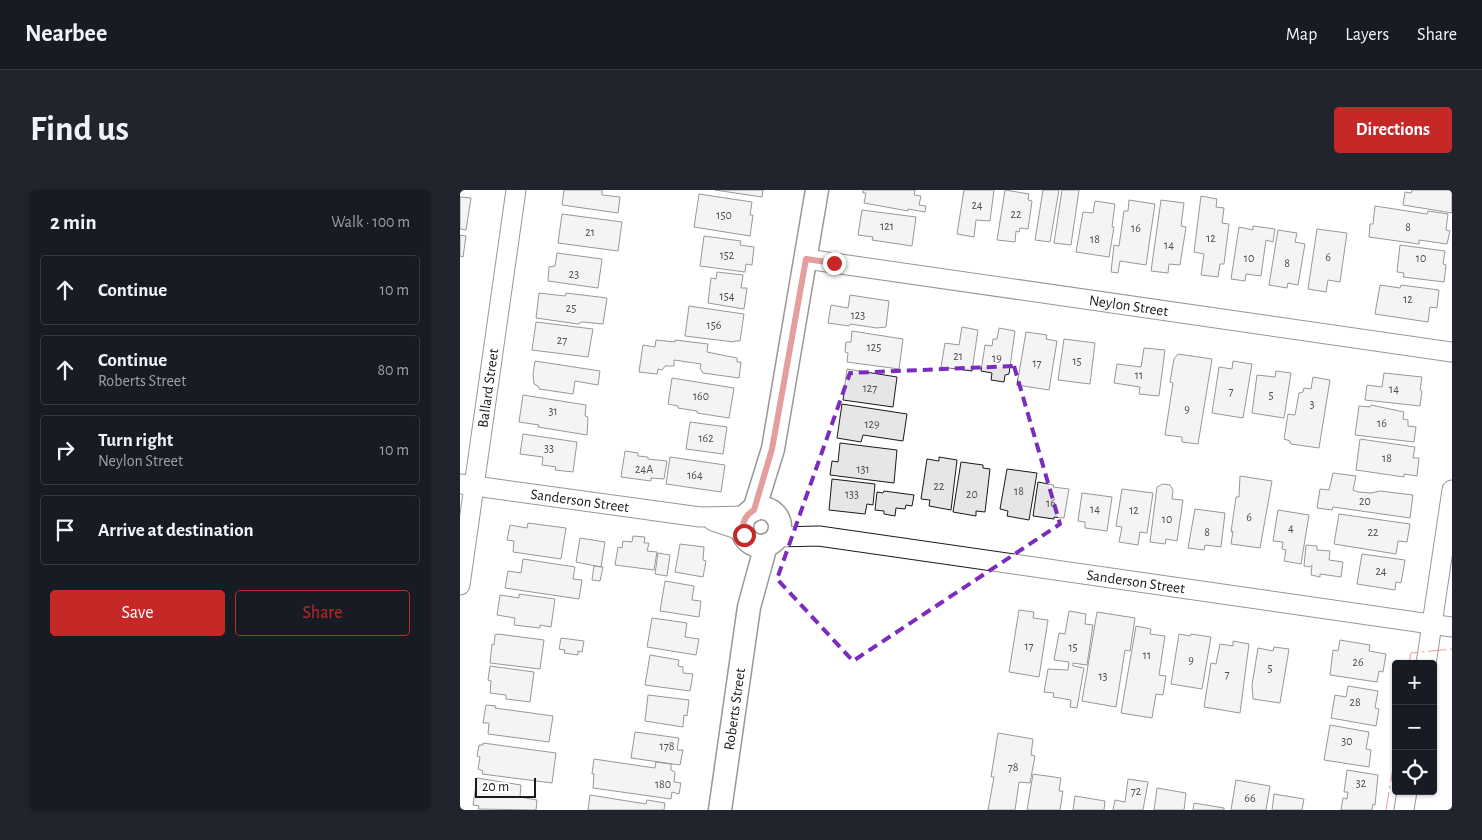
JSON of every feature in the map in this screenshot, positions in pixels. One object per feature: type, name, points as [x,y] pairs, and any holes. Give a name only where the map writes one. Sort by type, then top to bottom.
[{"type":"street","name":"Ballard Street","points":[[460,585],[467,485],[516,190]]},
{"type":"street","name":"Roberts Street","points":[[720,810],[772,449],[817,190]]},
{"type":"street","name":"Neylon Street","points":[[806,259],[1452,352]]},
{"type":"street","name":"Sanderson Street","points":[[467,485],[700,517],[819,536],[1452,627]]},
{"type":"street","points":[[1427,660],[1452,490]]},
{"type":"street","points":[[1404,810],[1406,795]]},
{"type":"highlighted area","points":[[1014,366],[1060,524],[853,661],[777,579],[850,373]]},
{"type":"building","points":[[564,190],[602,190],[602,195],[620,197],[618,213],[562,205]]},
{"type":"building","points":[[715,190],[763,190],[762,197]]},
{"type":"building","points":[[863,190],[915,190],[914,195],[921,196],[919,205],[926,206],[925,212],[864,203],[866,193],[863,193]]},
{"type":"building","points":[[964,190],[994,190],[990,221],[976,220],[974,237],[957,234]]},
{"type":"building","points":[[1005,190],[1029,194],[1028,200],[1032,201],[1028,229],[1020,228],[1019,232],[1016,231],[1015,242],[997,240]]},
{"type":"building","points":[[1043,190],[1059,190],[1050,242],[1035,240]]},
{"type":"building","points":[[1062,190],[1079,190],[1071,245],[1054,243]]},
{"type":"building","points":[[1412,190],[1452,190],[1452,213],[1403,205],[1405,192],[1411,193]]},
{"type":"building","points":[[699,194],[752,202],[750,215],[753,215],[750,236],[694,227]]},
{"type":"building","points":[[1201,196],[1217,199],[1216,207],[1224,208],[1222,223],[1229,224],[1224,264],[1220,264],[1218,277],[1201,275],[1204,254],[1194,252]]},
{"type":"building","points":[[460,197],[471,198],[466,230],[460,229]]},
{"type":"building","points":[[1129,200],[1155,204],[1146,265],[1120,261],[1118,273],[1111,272],[1114,245],[1119,246],[1124,211],[1128,211]]},
{"type":"building","points":[[1161,200],[1184,203],[1181,226],[1186,227],[1180,265],[1169,264],[1168,273],[1151,271]]},
{"type":"building","points":[[1095,201],[1115,204],[1112,227],[1114,227],[1109,257],[1076,252],[1083,212],[1093,213]]},
{"type":"building","points":[[1375,206],[1427,214],[1428,211],[1448,214],[1446,230],[1450,231],[1447,244],[1419,240],[1419,244],[1369,237]]},
{"type":"building","points":[[862,210],[916,217],[912,246],[872,240],[873,237],[858,235]]},
{"type":"building","points":[[562,214],[622,222],[618,251],[558,243]]},
{"type":"building","points":[[1253,226],[1275,229],[1273,242],[1266,240],[1261,276],[1246,274],[1245,281],[1231,279],[1239,227],[1253,230]]},
{"type":"building","points":[[1317,229],[1347,233],[1340,282],[1328,280],[1326,292],[1308,289]]},
{"type":"building","points":[[1278,230],[1297,233],[1295,242],[1305,244],[1298,285],[1288,283],[1287,288],[1269,285]]},
{"type":"building","points":[[460,235],[466,236],[463,257],[460,256]]},
{"type":"building","points":[[704,236],[741,241],[740,245],[754,247],[752,265],[746,264],[745,272],[700,266]]},
{"type":"building","points":[[1400,245],[1445,251],[1443,264],[1446,265],[1444,282],[1403,277],[1404,273],[1397,272]]},
{"type":"building","points":[[557,253],[602,259],[598,288],[548,281],[549,267],[555,266]]},
{"type":"building","points":[[717,272],[743,275],[741,288],[747,288],[744,309],[708,303],[711,278],[716,279]]},
{"type":"building","points":[[1380,285],[1400,288],[1401,285],[1439,290],[1437,308],[1430,307],[1428,322],[1375,314]]},
{"type":"building","points":[[539,293],[565,296],[566,293],[607,298],[603,324],[582,322],[578,324],[536,318]]},
{"type":"building","points":[[850,295],[889,301],[886,327],[877,328],[828,323],[831,305],[848,308]]},
{"type":"building","points":[[689,306],[744,314],[740,341],[734,342],[685,336]]},
{"type":"building","points":[[536,322],[593,329],[588,357],[532,350]]},
{"type":"building","points":[[962,327],[978,330],[972,371],[941,367],[945,343],[959,345]]},
{"type":"building","points":[[999,328],[1015,331],[1009,374],[1005,375],[1004,382],[991,380],[992,373],[981,371],[985,345],[992,346],[993,339],[997,339]]},
{"type":"building","points":[[852,331],[903,339],[899,369],[847,362],[846,342],[851,342]]},
{"type":"building","points":[[1026,332],[1047,335],[1046,339],[1057,341],[1049,390],[1017,385]]},
{"type":"building","points":[[1064,339],[1095,343],[1090,384],[1058,380]]},
{"type":"building","points":[[656,340],[708,344],[707,352],[737,358],[737,362],[741,362],[739,378],[703,373],[700,368],[701,364],[674,360],[674,366],[665,366],[662,370],[658,369],[657,374],[639,372],[643,345],[655,347]]},
{"type":"building","points":[[1144,348],[1165,350],[1159,396],[1139,394],[1140,387],[1114,383],[1117,364],[1141,367]]},
{"type":"building","points":[[1178,354],[1212,359],[1198,444],[1182,442],[1182,437],[1165,435],[1173,383],[1170,382],[1174,359]]},
{"type":"building","points":[[535,361],[600,371],[598,385],[575,381],[573,394],[539,389],[534,384]]},
{"type":"building","points":[[1233,361],[1252,364],[1243,418],[1212,413],[1219,367],[1232,369]]},
{"type":"building","points":[[847,369],[897,377],[893,407],[843,400]]},
{"type":"building","points":[[1276,371],[1291,373],[1284,418],[1252,413],[1257,375],[1275,377]]},
{"type":"building","points":[[1384,373],[1422,377],[1420,406],[1365,400],[1367,385],[1382,387]]},
{"type":"building","points":[[1313,377],[1330,380],[1319,448],[1291,444],[1290,441],[1284,439],[1288,414],[1295,415],[1299,393],[1303,392],[1304,388],[1311,389]]},
{"type":"building","points":[[672,378],[734,388],[729,418],[697,413],[697,411],[678,408],[678,406],[668,404]]},
{"type":"building","points":[[523,395],[586,405],[585,416],[588,417],[587,435],[519,422]]},
{"type":"building","points":[[842,404],[907,414],[903,441],[863,435],[861,442],[837,438]]},
{"type":"building","points":[[1371,405],[1404,412],[1403,419],[1408,420],[1408,426],[1416,427],[1414,442],[1355,435],[1359,406],[1370,407]]},
{"type":"building","points":[[690,422],[727,427],[723,454],[686,449]]},
{"type":"building","points":[[523,434],[577,442],[573,472],[555,470],[556,467],[542,465],[543,457],[520,454]]},
{"type":"building","points":[[1360,439],[1415,447],[1413,458],[1419,458],[1417,476],[1404,474],[1404,477],[1356,470]]},
{"type":"building","points":[[840,443],[897,450],[894,483],[830,475],[832,461],[838,462]]},
{"type":"building","points":[[625,451],[638,453],[638,456],[648,457],[648,459],[667,461],[664,479],[651,478],[651,481],[621,477]]},
{"type":"building","points":[[670,457],[725,465],[721,492],[666,484]]},
{"type":"building","points":[[939,457],[957,460],[951,510],[929,506],[930,500],[921,499],[927,459],[939,461]]},
{"type":"building","points":[[961,462],[983,465],[983,468],[990,469],[985,512],[976,511],[976,516],[953,512]]},
{"type":"building","points":[[1007,469],[1037,473],[1029,520],[1007,516],[1008,511],[1000,509]]},
{"type":"building","points":[[1333,473],[1356,476],[1353,490],[1358,492],[1371,493],[1380,491],[1413,495],[1410,518],[1333,507],[1332,510],[1317,508],[1320,489],[1329,490]]},
{"type":"building","points":[[1240,476],[1272,481],[1260,548],[1231,544],[1236,497],[1239,497]]},
{"type":"building","points":[[832,479],[875,484],[873,505],[867,504],[865,514],[829,510]]},
{"type":"building","points":[[1038,482],[1054,485],[1053,487],[1069,489],[1064,518],[1054,517],[1054,519],[1033,516]]},
{"type":"building","points":[[1163,484],[1170,485],[1173,490],[1172,499],[1183,500],[1177,541],[1166,539],[1165,544],[1150,542],[1157,487]]},
{"type":"building","points":[[1122,489],[1153,493],[1147,533],[1140,532],[1138,545],[1119,542],[1122,527],[1116,526]]},
{"type":"building","points":[[884,491],[914,495],[912,506],[906,505],[905,509],[896,508],[895,516],[884,514],[884,511],[875,510],[877,492],[883,493]]},
{"type":"building","points":[[1082,493],[1112,497],[1107,531],[1085,528],[1085,522],[1078,521]]},
{"type":"building","points":[[1195,509],[1225,513],[1221,547],[1205,545],[1204,550],[1188,548]]},
{"type":"building","points":[[1278,510],[1309,515],[1301,564],[1284,561],[1286,550],[1282,549],[1283,542],[1273,541]]},
{"type":"building","points":[[1339,514],[1410,524],[1407,542],[1398,541],[1396,554],[1334,544]]},
{"type":"building","points":[[528,523],[566,528],[561,559],[513,552],[514,541],[507,540],[510,525],[527,528]]},
{"type":"building","points":[[633,536],[645,537],[644,543],[649,543],[647,551],[657,552],[654,570],[615,565],[618,547],[622,548],[623,541],[632,542]]},
{"type":"building","points":[[580,538],[605,542],[601,567],[576,562]]},
{"type":"building","points":[[680,544],[704,547],[703,560],[706,561],[703,577],[675,572]]},
{"type":"building","points":[[1306,545],[1317,546],[1317,550],[1330,551],[1329,560],[1343,562],[1341,577],[1320,574],[1320,577],[1311,575],[1312,565],[1310,567],[1304,566]]},
{"type":"building","points":[[658,553],[670,555],[667,576],[655,574]]},
{"type":"building","points":[[1362,554],[1405,560],[1401,583],[1396,582],[1395,590],[1357,584]]},
{"type":"building","points":[[523,559],[575,567],[573,579],[582,580],[579,599],[505,588],[508,571],[521,573]]},
{"type":"building","points":[[594,566],[603,567],[600,581],[592,580]]},
{"type":"building","points":[[665,581],[694,586],[692,600],[701,601],[699,617],[660,611]]},
{"type":"building","points":[[519,594],[555,599],[551,627],[540,625],[540,628],[514,625],[515,618],[497,615],[500,595],[519,598]]},
{"type":"building","points":[[1019,610],[1034,612],[1033,618],[1048,620],[1039,677],[1009,672]]},
{"type":"building","points":[[1069,611],[1086,614],[1085,624],[1093,625],[1087,665],[1073,663],[1073,666],[1084,668],[1077,708],[1070,707],[1071,700],[1053,697],[1054,693],[1044,692],[1048,669],[1068,670],[1069,662],[1054,660],[1059,633],[1065,634]]},
{"type":"building","points":[[1097,612],[1135,618],[1130,651],[1125,650],[1116,707],[1082,701]]},
{"type":"building","points":[[652,618],[687,623],[685,637],[699,639],[696,655],[647,647]]},
{"type":"building","points":[[1136,626],[1151,629],[1150,634],[1165,636],[1159,675],[1166,676],[1163,695],[1156,694],[1152,718],[1121,713]]},
{"type":"building","points":[[1179,634],[1211,637],[1202,689],[1171,684]]},
{"type":"building","points":[[495,635],[544,640],[540,669],[490,663],[492,644],[494,645]]},
{"type":"building","points":[[561,638],[584,641],[582,652],[578,651],[578,655],[564,653],[565,650],[559,649]]},
{"type":"building","points":[[1340,640],[1370,645],[1369,651],[1386,654],[1383,672],[1379,671],[1377,682],[1330,675],[1333,650],[1338,651]]},
{"type":"building","points":[[1233,641],[1249,644],[1240,713],[1204,707],[1211,663],[1216,664],[1220,644],[1233,646]]},
{"type":"building","points":[[1274,647],[1289,649],[1280,703],[1253,699],[1252,685],[1258,648],[1273,651]]},
{"type":"building","points":[[650,655],[679,660],[678,666],[683,667],[683,673],[693,674],[690,691],[645,685]]},
{"type":"building","points":[[490,666],[534,672],[530,702],[506,699],[506,695],[490,693],[491,681],[488,680]]},
{"type":"building","points":[[1348,686],[1378,691],[1375,708],[1379,709],[1376,726],[1331,718],[1335,695],[1346,697]]},
{"type":"building","points":[[648,695],[689,700],[687,716],[684,715],[683,727],[645,721]]},
{"type":"building","points":[[486,705],[496,706],[495,708],[553,716],[549,742],[488,734],[489,723],[483,723]]},
{"type":"building","points":[[1330,725],[1369,732],[1366,749],[1371,750],[1369,767],[1324,760]]},
{"type":"building","points":[[635,732],[679,738],[677,750],[683,750],[680,765],[631,758]]},
{"type":"building","points":[[998,733],[1033,739],[1031,755],[1035,756],[1030,783],[1019,782],[1015,810],[988,810],[994,777],[991,777]]},
{"type":"building","points":[[483,743],[556,753],[552,783],[482,774],[483,771],[478,769],[480,757],[477,756],[479,745],[483,745]]},
{"type":"building","points":[[594,759],[655,768],[656,762],[671,764],[671,770],[675,772],[674,782],[681,783],[679,794],[672,792],[671,799],[593,788]]},
{"type":"building","points":[[1347,770],[1378,775],[1375,805],[1373,804],[1372,810],[1341,810],[1343,798],[1347,799],[1348,792],[1344,792]]},
{"type":"building","points":[[1033,774],[1061,778],[1059,791],[1063,791],[1060,810],[1027,810]]},
{"type":"building","points":[[477,778],[521,785],[520,797],[537,800],[536,810],[478,809],[479,806],[473,805]]},
{"type":"building","points":[[1128,779],[1148,782],[1143,810],[1113,810],[1115,800],[1125,802]]},
{"type":"building","points":[[1236,780],[1270,786],[1266,810],[1231,810]]},
{"type":"building","points":[[1157,788],[1186,793],[1184,810],[1154,810]]},
{"type":"building","points":[[1274,794],[1304,799],[1302,810],[1272,810]]},
{"type":"building","points":[[590,795],[646,804],[647,800],[665,803],[664,810],[588,810]]},
{"type":"building","points":[[1075,796],[1105,801],[1104,810],[1073,810]]},
{"type":"building","points":[[1194,803],[1224,808],[1224,810],[1193,810]]},
{"type":"power","points":[[1410,660],[1411,653],[1452,649]]},
{"type":"power","points":[[1386,810],[1392,774]]},
{"type":"route","points":[[744,535],[742,525],[748,513],[754,510],[772,449],[806,259],[834,263]]}]
